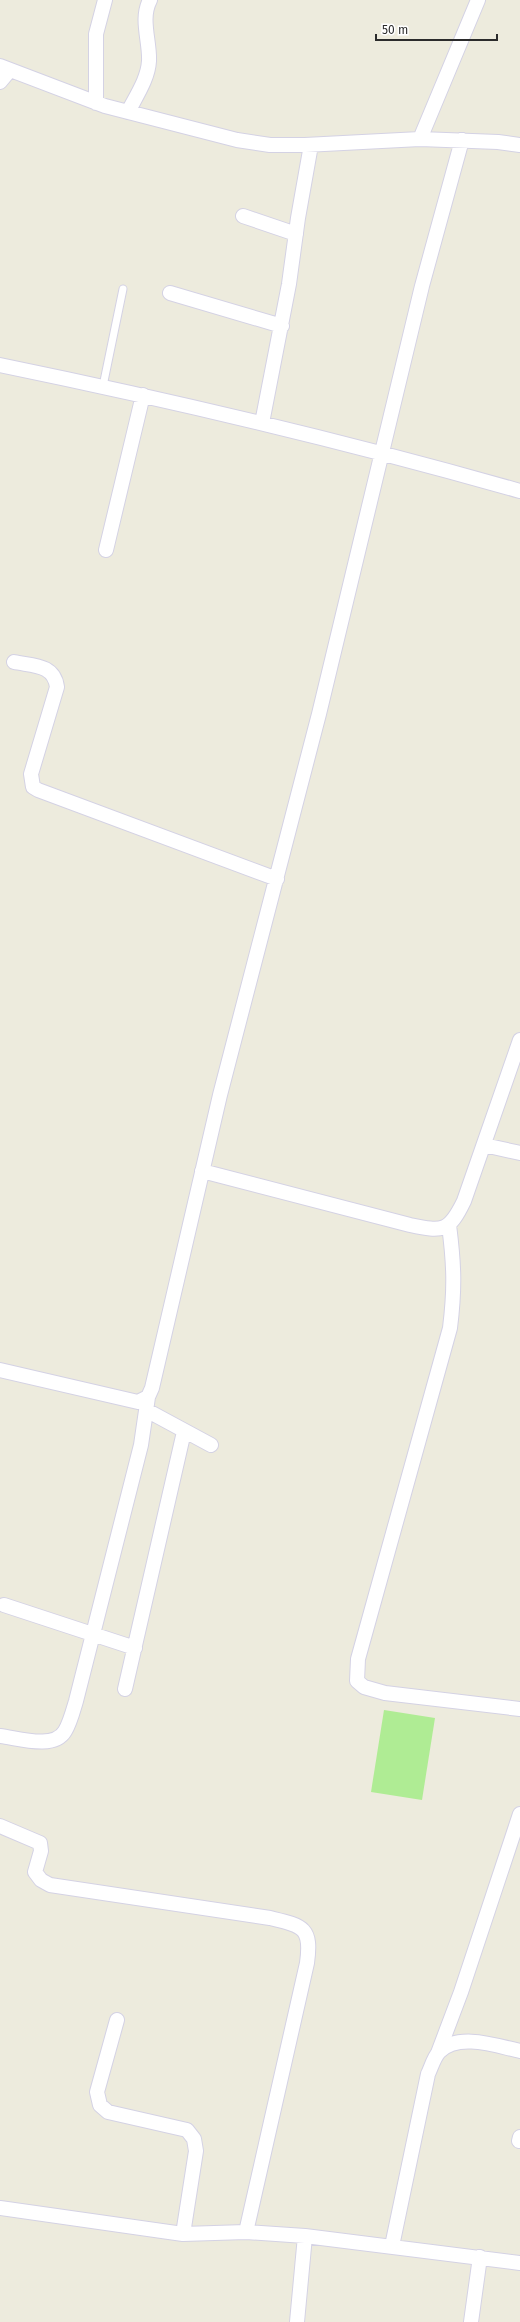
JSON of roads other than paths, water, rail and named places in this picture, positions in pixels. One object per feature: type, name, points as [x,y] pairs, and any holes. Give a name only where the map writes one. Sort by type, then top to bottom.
[{"type":"street","points":[[96,103],[96,34],[105,0]]},
{"type":"street","points":[[128,112],[147,72],[149,54],[145,20],[150,0]]},
{"type":"street","points":[[420,139],[478,0]]},
{"type":"street","points":[[0,82],[5,68],[96,103],[237,140],[270,145],[311,145],[420,139],[498,142],[520,145]]},
{"type":"street","points":[[0,1736],[50,1742],[60,1738],[66,1731],[76,1702],[141,1445],[148,1411],[148,1397],[152,1388],[220,1095],[277,879],[422,286],[462,140]]},
{"type":"street","points":[[262,423],[282,326],[311,145]]},
{"type":"street","points":[[243,216],[296,234]]},
{"type":"street","points":[[170,293],[282,326]]},
{"type":"street","points":[[0,365],[103,386],[382,452],[520,491]]},
{"type":"street","points":[[106,550],[143,396]]},
{"type":"street","points":[[14,662],[52,672],[56,678],[57,687],[31,774],[32,786],[38,790],[277,879]]},
{"type":"street","points":[[202,1171],[416,1226],[430,1229],[449,1225],[456,1218],[464,1201],[520,1040]]},
{"type":"street","points":[[484,1145],[520,1153]]},
{"type":"street","points":[[449,1225],[455,1268],[454,1296],[450,1328],[358,1659],[357,1682],[364,1687],[385,1693],[520,1709]]},
{"type":"street","points":[[0,1370],[138,1402],[148,1397]]},
{"type":"street","points":[[148,1411],[211,1445]]},
{"type":"street","points":[[126,1689],[183,1436]]},
{"type":"street","points":[[4,1605],[135,1648]]},
{"type":"street","points":[[392,2246],[428,2074],[438,2053],[461,1992],[520,1814]]},
{"type":"street","points":[[0,1826],[40,1843],[41,1851],[36,1872],[41,1880],[50,1885],[270,1918],[296,1924],[305,1932],[310,1943],[307,1963],[246,2232]]},
{"type":"street","points":[[117,2020],[97,2092],[100,2105],[108,2112],[188,2130],[194,2139],[196,2151],[183,2234]]},
{"type":"street","points":[[438,2053],[448,2045],[463,2042],[520,2051]]},
{"type":"street","points":[[0,2208],[183,2234],[246,2232],[304,2236],[520,2263]]},
{"type":"street","points":[[298,2322],[304,2236]]},
{"type":"street","points":[[471,2322],[480,2257]]},
{"type":"lane","points":[[103,386],[123,289]]}]
